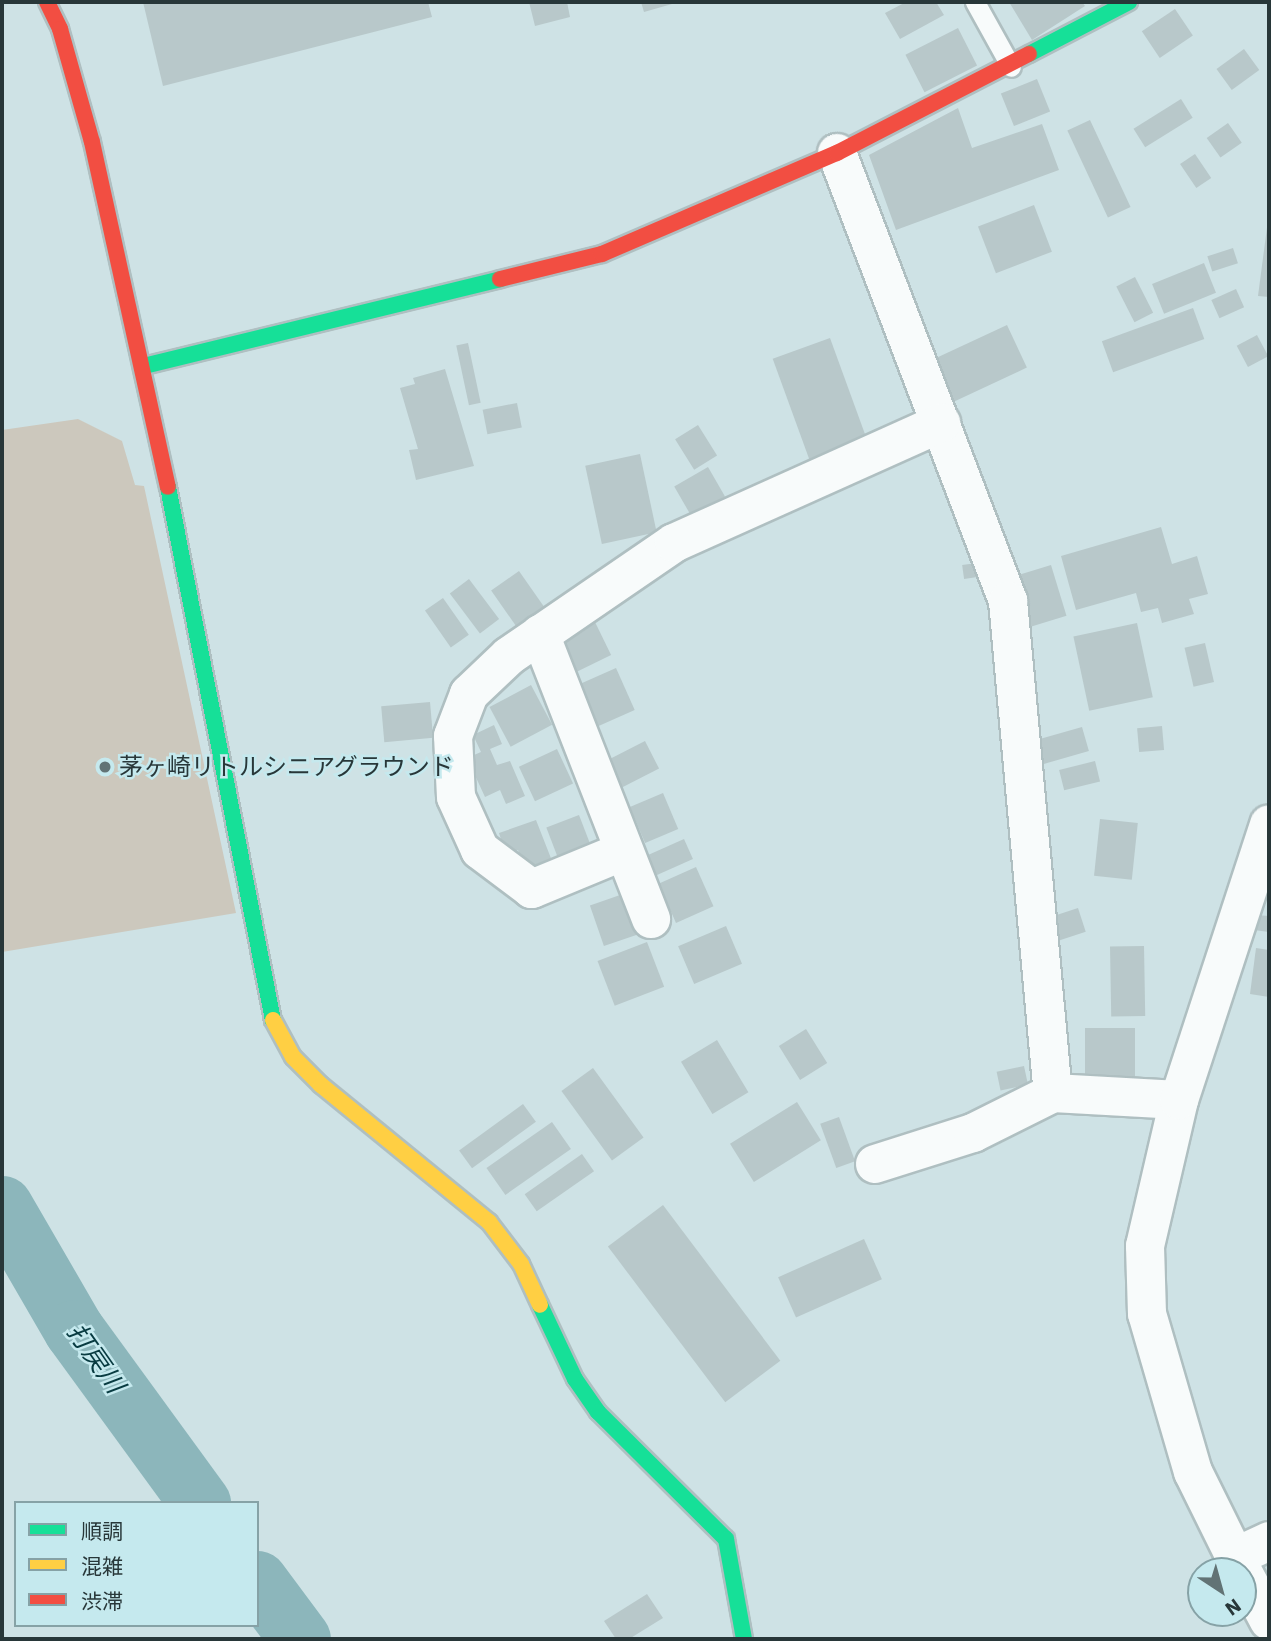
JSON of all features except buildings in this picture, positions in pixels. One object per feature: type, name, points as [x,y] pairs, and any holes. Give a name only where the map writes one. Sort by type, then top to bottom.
[{"type":"street","points":[[47,2],[61,29],[92,142],[144,366],[274,1026],[293,1057],[321,1085],[489,1222],[513,1253],[575,1380],[598,1412],[686,1495],[726,1539],[744,1639]]},
{"type":"street","points":[[144,366],[602,254],[837,153],[1011,67],[1129,2]]},
{"type":"street","points":[[837,153],[1008,601],[1053,1093]]},
{"type":"street","points":[[624,851],[532,889],[480,850],[456,797],[453,736],[469,694],[509,656],[674,543],[941,423]]},
{"type":"street","points":[[540,634],[652,919]]},
{"type":"street","points":[[1235,1557],[1193,1472],[1147,1314],[1145,1246],[1179,1100],[1269,824]]},
{"type":"street","points":[[875,1164],[973,1133],[1053,1093],[1179,1100]]},
{"type":"street","points":[[1251,1557],[1269,1541]]},
{"type":"street","points":[[1257,1598],[1269,1620]]},
{"type":"lane","points":[[975,2],[1011,67]]},
{"type":"shaded area","name":"茅ヶ崎リトルシニアグラウンド","points":[[78,419],[122,441],[135,485],[144,486],[236,913],[2,952],[2,430]]},
{"type":"waterway","name":"打戻川","points":[[2,1206],[74,1330],[199,1501]]},
{"type":"waterway","name":"打戻川","points":[[259,1584],[300,1639]]},
{"type":"traffic: fast","points":[[1029,54],[1129,2]]},
{"type":"traffic: fast","points":[[144,366],[500,279]]},
{"type":"traffic: fast","points":[[168,487],[273,1020]]},
{"type":"traffic: fast","points":[[540,1305],[575,1379],[598,1412],[726,1539],[744,1639]]},
{"type":"traffic: slow","points":[[273,1020],[293,1057],[321,1085],[489,1222],[521,1264],[540,1305]]},
{"type":"traffic: jam","points":[[47,2],[60,29],[92,142],[168,487]]},
{"type":"traffic: jam","points":[[500,279],[602,254],[837,153],[1029,54]]},
{"type":"place","name":"茅ヶ崎リトルシニアグラウンド","points":[[105,767]]}]
